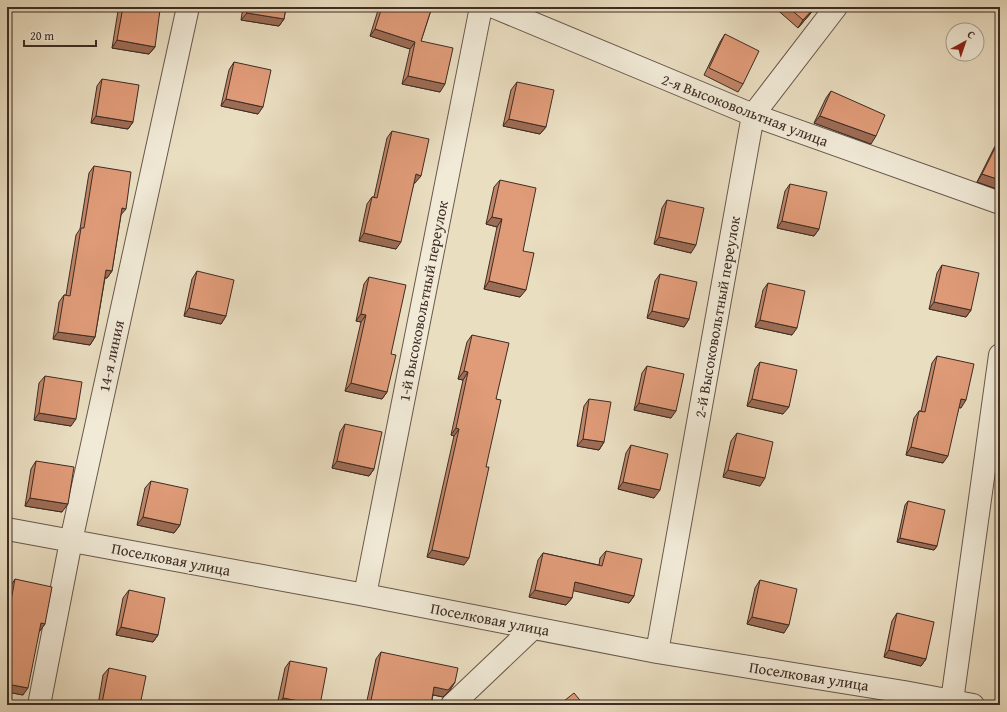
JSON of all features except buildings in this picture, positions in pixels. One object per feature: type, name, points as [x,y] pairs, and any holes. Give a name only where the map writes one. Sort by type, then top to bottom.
[{"type":"street","name":"14-я линия","points":[[39,705],[71,540],[188,7]]},
{"type":"street","name":"1-й Высоковольтный переулок","points":[[366,595],[482,7]]},
{"type":"street","name":"2-я Высоковольтная улица","points":[[494,7],[753,115],[1000,203]]},
{"type":"street","name":"2-й Высоковольтный переулок","points":[[657,652],[753,115],[836,7]]},
{"type":"street","points":[[952,701],[1000,355]]},
{"type":"street","name":"Поселковая улица","points":[[7,529],[366,595],[900,698],[952,701],[973,705]]},
{"type":"street","points":[[452,705],[533,628]]}]
